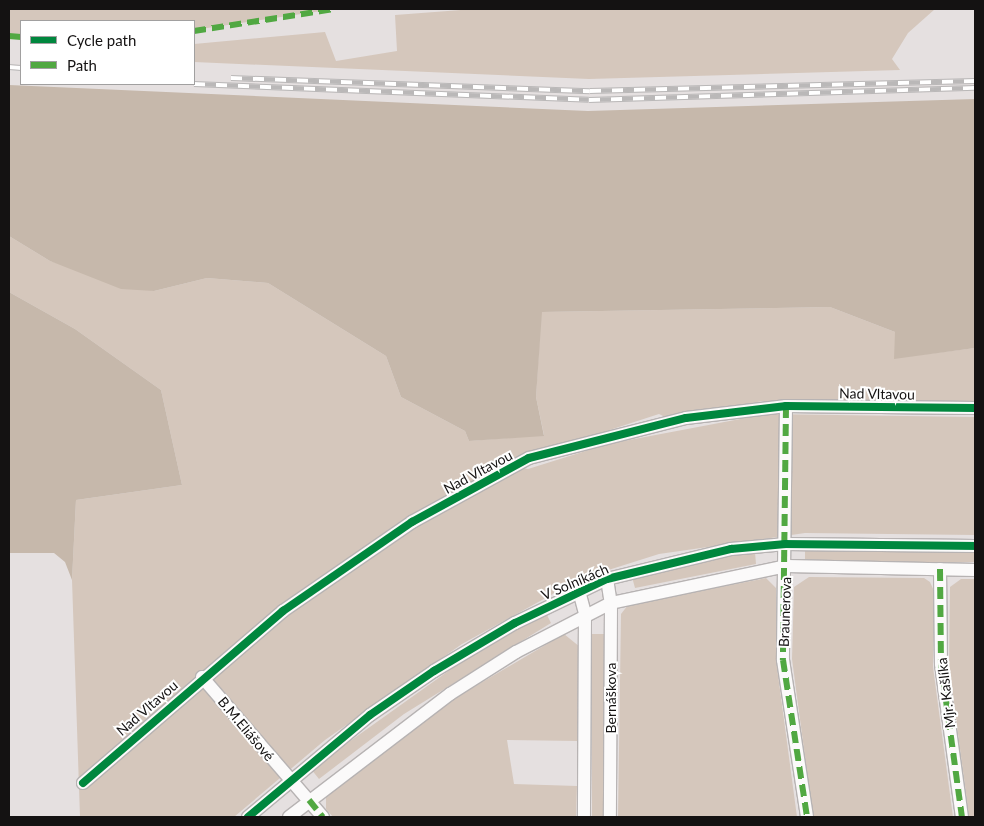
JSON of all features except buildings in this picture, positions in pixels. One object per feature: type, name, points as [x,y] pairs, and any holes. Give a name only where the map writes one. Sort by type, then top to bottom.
[{"type":"street","name":"Nad Vltavou","points":[[82,783],[202,678],[283,612],[412,522],[529,458],[686,418],[786,406],[975,408]]},
{"type":"street","name":"Braunerova","points":[[786,406],[787,566],[783,660],[807,817]]},
{"type":"street","name":"V Solníkách","points":[[248,817],[289,780],[434,671],[579,591],[607,580],[730,549],[786,544],[975,546]]},
{"type":"street","points":[[289,817],[308,800],[450,694],[585,614],[611,603],[787,566],[975,570]]},
{"type":"street","name":"Mjr. Kašlíka","points":[[940,569],[941,664],[962,817]]},
{"type":"street","name":"Bernáškova","points":[[607,580],[611,603],[610,817]]},
{"type":"street","name":"Bernáškova","points":[[579,591],[585,614],[584,817]]},
{"type":"street","name":"B.M.Eliášové","points":[[202,678],[289,780]]},
{"type":"street","points":[[289,780],[323,817]]},
{"type":"shaded area","points":[[9,9],[335,9],[195,30],[195,20],[20,20],[20,38],[9,37]]},
{"type":"shaded area","points":[[474,9],[935,9],[908,33],[892,59],[900,70],[589,79],[195,62],[195,44],[325,32],[336,61],[397,51],[395,15]]},
{"type":"shaded area","points":[[9,85],[588,111],[975,99],[975,348],[894,359],[895,332],[830,307],[542,312],[536,397],[544,436],[469,441],[465,431],[401,397],[386,356],[268,283],[207,278],[154,291],[121,289],[50,261],[9,236]]},
{"type":"shaded area","points":[[9,236],[50,261],[154,291],[207,278],[268,283],[386,356],[401,397],[465,431],[469,441],[544,435],[536,397],[541,312],[830,307],[895,332],[895,358],[975,348],[975,406],[763,401],[667,418],[659,414],[505,464],[528,469],[608,444],[766,414],[975,417],[975,535],[805,533],[659,554],[580,579],[462,644],[325,740],[234,817],[80,817],[72,580],[76,500],[182,485],[161,390],[75,329],[9,292]]},
{"type":"shaded area","points":[[9,292],[75,329],[161,390],[182,485],[76,500],[72,580],[65,562],[54,553],[9,553]]},
{"type":"shaded area","points":[[805,550],[975,550],[975,562],[805,562]]},
{"type":"shaded area","points":[[755,552],[756,564],[635,588],[632,577],[686,562]]},
{"type":"shaded area","points":[[809,577],[924,578],[930,582],[934,591],[933,667],[953,817],[813,817],[792,659],[794,587]]},
{"type":"shaded area","points":[[766,578],[776,588],[776,660],[797,817],[618,817],[621,614],[628,605]]},
{"type":"shaded area","points":[[961,579],[975,579],[975,817],[969,816],[949,667],[950,587]]},
{"type":"shaded area","points":[[546,613],[551,623],[404,714],[319,779],[311,769],[475,652]]},
{"type":"shaded area","points":[[564,634],[580,647],[578,741],[507,740],[514,784],[577,786],[576,817],[333,817],[326,809],[326,793],[445,704]]},
{"type":"shaded area","points":[[592,634],[605,634],[605,817],[592,817]]},
{"type":"railway","points":[[9,67],[20,68]]},
{"type":"railway","points":[[231,78],[590,91],[975,81]]},
{"type":"railway","points":[[195,84],[589,100],[975,88]]},
{"type":"marked path","points":[[195,31],[335,9]]},
{"type":"marked path","points":[[9,36],[20,37]]},
{"type":"marked path","points":[[786,406],[783,660],[807,817]]},
{"type":"marked path","points":[[940,569],[941,664],[962,817]]},
{"type":"marked path","points":[[309,800],[323,817]]},
{"type":"cycle path","points":[[83,783],[283,611],[412,522],[529,458],[686,418],[786,406],[975,408]]},
{"type":"cycle path","points":[[248,817],[370,715],[434,671],[515,623],[607,579],[731,549],[786,544],[975,546]]}]
